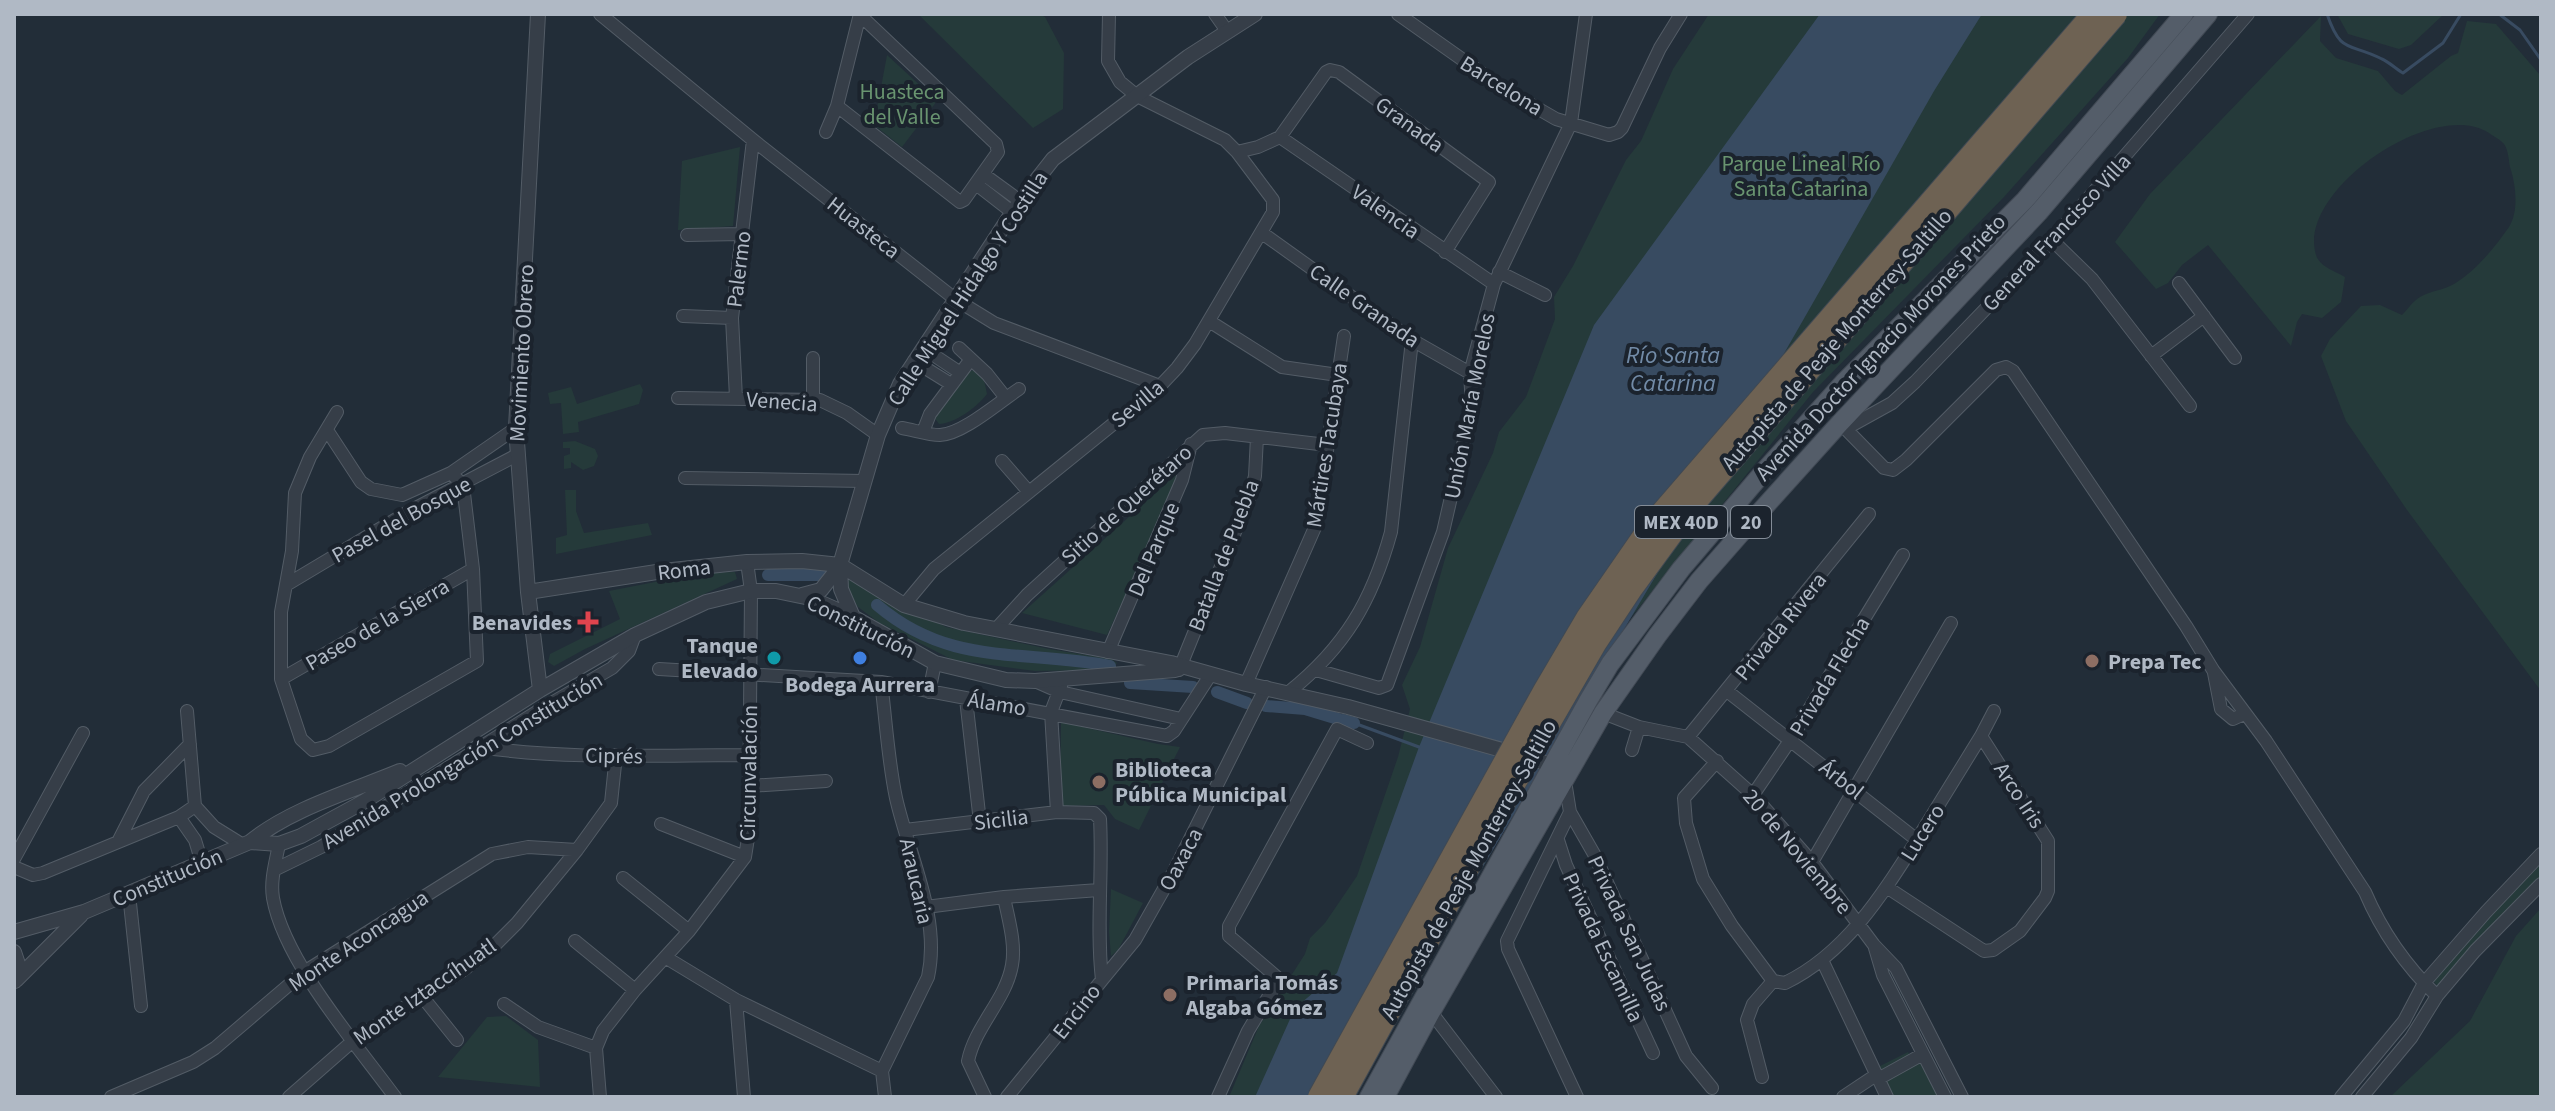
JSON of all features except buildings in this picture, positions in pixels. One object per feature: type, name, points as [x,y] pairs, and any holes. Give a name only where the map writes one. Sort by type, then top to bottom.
[{"type":"highway","name":"Autopista de Peaje Monterrey-Saltillo","points":[[1319,1097],[1544,691],[1587,618],[1652,524],[2093,14]]},
{"type":"highway","name":"Autopista de Peaje Monterrey-Saltillo","points":[[1342,1097],[1513,786],[1595,644],[1632,588],[1692,506],[2116,14]]},
{"type":"main road","name":"Avenida Doctor Ignacio Morones Prieto","points":[[1369,1097],[1610,664],[1681,569],[1845,381],[2025,200],[2184,14]]},
{"type":"main road","name":"Avenida Doctor Ignacio Morones Prieto","points":[[1389,1094],[1552,769],[1603,713],[1699,581],[2039,212],[2208,14]]},
{"type":"main road","points":[[1843,426],[1838,408],[1906,331],[1912,313]]},
{"type":"street","name":"Movimiento Obrero","points":[[538,14],[516,428],[528,592],[540,690]]},
{"type":"street","name":"Huasteca","points":[[600,14],[753,140],[955,299],[994,323],[1160,386]]},
{"type":"street","points":[[1109,14],[1108,61],[1120,82],[1137,96],[1225,140],[1237,152],[1280,137]]},
{"type":"street","points":[[1215,14],[1227,31]]},
{"type":"street","name":"Calle Miguel Hidalgo Y Costilla","points":[[840,565],[878,435],[900,384],[1016,206],[1053,159],[1227,31],[1255,14]]},
{"type":"street","name":"Barcelona","points":[[1398,14],[1504,89],[1556,119],[1604,134],[1615,134],[1622,128],[1660,48],[1681,14]]},
{"type":"street","name":"Unión María Morelos","points":[[1316,670],[1379,688],[1387,685],[1443,532],[1472,406],[1470,373],[1496,278],[1571,123],[1586,14]]},
{"type":"street","name":"General Francisco Villa","points":[[1843,426],[1892,403],[1915,382],[2052,240],[2248,14]]},
{"type":"street","points":[[826,132],[837,106],[860,15],[998,146],[998,152],[964,200],[958,201],[837,106]]},
{"type":"street","name":"Granada","points":[[1280,137],[1330,70],[1339,72],[1489,182],[1445,252]]},
{"type":"street","name":"Valencia","points":[[1280,137],[1445,252],[1496,278],[1545,295]]},
{"type":"street","name":"Palermo","points":[[736,398],[732,318],[753,140]]},
{"type":"street","name":"Sevilla","points":[[904,605],[934,569],[1160,386],[1177,368],[1262,233],[1274,205],[1237,152]]},
{"type":"street","points":[[980,179],[1016,206]]},
{"type":"street","name":"Calle Granada","points":[[1262,233],[1412,340],[1470,373]]},
{"type":"street","points":[[687,235],[742,234]]},
{"type":"street","points":[[2052,240],[2092,279],[2190,406]]},
{"type":"street","points":[[2179,283],[2235,358]]},
{"type":"street","points":[[683,316],[732,318]]},
{"type":"street","points":[[2151,356],[2204,316]]},
{"type":"street","points":[[1209,321],[1271,363],[1289,369],[1338,375]]},
{"type":"street","name":"Mártires Tacubaya","points":[[1246,684],[1316,525],[1344,336]]},
{"type":"street","points":[[1289,692],[1316,670],[1344,639],[1365,603],[1383,562],[1391,532],[1412,340]]},
{"type":"street","points":[[959,348],[1006,398]]},
{"type":"street","points":[[918,354],[959,372]]},
{"type":"street","points":[[918,354],[951,384]]},
{"type":"street","points":[[813,358],[813,399]]},
{"type":"street","points":[[923,432],[930,414],[971,359]]},
{"type":"street","points":[[1843,426],[1884,468],[1893,470],[1996,370],[2002,367],[2011,370],[2152,575],[2213,670],[2266,741],[2365,892],[2374,914],[2396,950],[2437,996]]},
{"type":"street","points":[[902,428],[943,435],[956,430],[1019,389]]},
{"type":"street","name":"Venecia","points":[[678,398],[813,399],[847,413],[878,435]]},
{"type":"street","points":[[337,412],[310,457],[295,493],[292,551],[281,612],[281,679],[301,739],[313,750],[329,746],[477,661],[473,569],[463,485],[451,473]]},
{"type":"street","points":[[327,430],[361,482],[371,489],[402,495],[451,473],[516,428]]},
{"type":"street","name":"Sitio de Querétaro","points":[[996,629],[1027,595],[1191,444],[1209,433],[1327,445]]},
{"type":"street","name":"Batalla de Puebla","points":[[1182,668],[1250,495],[1255,476],[1257,437]]},
{"type":"street","name":"Del Parque","points":[[1114,654],[1182,480],[1191,444]]},
{"type":"street","name":"Pasel del Bosque","points":[[286,585],[408,512],[517,455]]},
{"type":"street","points":[[1002,461],[1029,492]]},
{"type":"street","points":[[685,478],[864,481]]},
{"type":"street","points":[[402,495],[408,512]]},
{"type":"street","name":"Privada Rivera","points":[[1688,737],[1869,514]]},
{"type":"street","name":"Privada Flecha","points":[[1753,795],[1791,739],[1903,555]]},
{"type":"street","name":"Roma","points":[[528,592],[663,571],[747,562],[791,561],[840,565]]},
{"type":"street","name":"Circunvalación","points":[[596,1048],[603,1031],[635,990],[689,931],[745,857],[749,832],[751,591],[747,562]]},
{"type":"street","points":[[800,595],[821,590],[840,565]]},
{"type":"street","points":[[840,565],[841,589],[853,617]]},
{"type":"street","name":"Constitución","points":[[840,565],[904,605],[964,623],[1289,692],[1552,769]]},
{"type":"street","name":"Paseo de la Sierra","points":[[281,679],[473,569]]},
{"type":"street","name":"Constitución","points":[[246,844],[279,844],[301,836],[365,801],[540,690],[635,635],[706,602],[751,591],[800,595],[853,617],[935,663],[1006,680],[1061,686],[1115,674],[1182,668]]},
{"type":"street","points":[[1812,862],[1951,623]]},
{"type":"street","name":"Avenida Prolongación Constitución","points":[[274,870],[321,847],[622,661],[635,635]]},
{"type":"street","points":[[1114,654],[1122,663],[1115,674]]},
{"type":"street","points":[[929,692],[935,663]]},
{"type":"street","name":"Álamo","points":[[659,669],[881,682],[1167,736],[1181,719]]},
{"type":"street","points":[[1057,812],[1051,712],[1061,686],[1181,719],[1211,674]]},
{"type":"street","name":"Araucaria","points":[[881,682],[891,772],[919,874],[931,957],[928,977],[882,1071]]},
{"type":"street","name":"Oaxaca","points":[[1102,980],[1135,940],[1158,900],[1266,687]]},
{"type":"street","points":[[540,690],[543,708]]},
{"type":"street","name":"Árbol","points":[[1727,691],[1917,840]]},
{"type":"street","points":[[966,699],[980,822]]},
{"type":"street","points":[[187,711],[195,806],[214,827],[246,844]]},
{"type":"street","name":"Lucero","points":[[1779,982],[1822,960],[1859,924],[1888,888],[1994,711]]},
{"type":"street","name":"20 de Noviembre","points":[[1603,713],[1639,727],[1688,737],[1717,761],[1753,795],[1812,862],[1874,945]]},
{"type":"street","points":[[1632,750],[1639,727]]},
{"type":"street","points":[[1218,1097],[1248,1031],[1279,979],[1227,932],[1337,729],[1367,743]]},
{"type":"street","points":[[14,859],[83,733]]},
{"type":"street","name":"Arco Iris","points":[[1888,888],[1984,951],[1993,950],[2020,931],[2037,910],[2048,891],[2046,836],[1981,736]]},
{"type":"street","points":[[119,840],[144,791],[190,744]]},
{"type":"street","name":"Ciprés","points":[[479,747],[516,753],[749,755]]},
{"type":"street","name":"Monte Iztaccíhuatl","points":[[289,1097],[354,1040],[466,968],[517,923],[611,803],[616,755]]},
{"type":"street","name":"Constitución","points":[[14,932],[84,912],[129,894],[246,844],[294,815],[430,758]]},
{"type":"street","points":[[1717,761],[1684,798],[1686,823],[1703,879],[1732,926],[1779,982],[1753,1004],[1747,1020],[1762,1077]]},
{"type":"street","points":[[1552,769],[1570,812],[1509,934],[1508,949],[1577,1097]]},
{"type":"street","points":[[749,786],[826,781]]},
{"type":"street","points":[[14,867],[33,875],[43,873],[179,817],[195,806]]},
{"type":"street","name":"Sicilia","points":[[905,830],[1057,812],[1097,814]]},
{"type":"street","name":"Privada San Judas","points":[[1570,812],[1594,854],[1686,1056],[1712,1088]]},
{"type":"street","name":"Encino","points":[[1007,1097],[1102,980],[1099,954],[1102,864],[1100,819],[1097,814]]},
{"type":"street","points":[[179,817],[195,840],[202,863]]},
{"type":"street","points":[[661,824],[745,857]]},
{"type":"street","points":[[195,840],[214,827]]},
{"type":"street","name":"Privada Escamilla","points":[[1558,840],[1566,865],[1653,1053]]},
{"type":"street","points":[[279,844],[273,900],[304,972],[395,1097]]},
{"type":"street","name":"Monte Aconcagua","points":[[111,1097],[193,1062],[215,1048],[304,972],[492,854],[528,847],[577,850]]},
{"type":"street","points":[[2341,1097],[2404,1021],[2424,983],[2541,854]]},
{"type":"street","points":[[623,878],[689,931]]},
{"type":"street","points":[[2362,1097],[2411,1038],[2437,996],[2475,951],[2541,884]]},
{"type":"street","points":[[926,907],[1099,890]]},
{"type":"street","points":[[129,894],[141,1006]]},
{"type":"street","points":[[985,1097],[968,1061],[1013,962],[1004,897]]},
{"type":"street","points":[[15,983],[38,955],[84,912]]},
{"type":"street","points":[[575,941],[635,990]]},
{"type":"street","points":[[1874,945],[1883,975],[1945,1097]]},
{"type":"street","points":[[1874,945],[1896,968],[1962,1097]]},
{"type":"street","points":[[14,952],[18,964],[15,983]]},
{"type":"street","points":[[665,957],[736,1000],[882,1071],[885,1097]]},
{"type":"street","points":[[1822,960],[1887,1097]]},
{"type":"street","points":[[421,995],[457,1040]]},
{"type":"street","points":[[736,1000],[744,1097]]},
{"type":"street","points":[[504,1004],[538,1027],[596,1048],[600,1097]]},
{"type":"street","points":[[1431,1012],[1496,1097]]},
{"type":"street","points":[[1843,1097],[1923,1054]]},
{"type":"green space","points":[[918,14],[1039,14],[1045,17],[1064,53],[1063,109],[1033,128]]},
{"type":"green space","name":"Río Santa Catarina","points":[[1709,14],[2160,14],[2128,58],[2004,197],[1813,392],[1612,641],[1402,997],[1348,1097],[1229,1097],[1259,1026],[1305,954],[1310,938],[1325,923],[1357,876],[1398,757],[1410,709],[1402,685],[1420,647],[1448,548],[1493,453],[1499,432],[1526,397],[1555,319],[1554,297],[1626,160],[1641,141],[1673,69]]},
{"type":"green space","points":[[2337,14],[2444,14],[2411,45],[2399,49],[2348,34]]},
{"type":"green space","points":[[2321,16],[2320,41],[2336,58],[2378,71],[2402,95],[2458,53],[2467,21],[2496,24],[2541,76],[2541,691],[2407,510],[2346,421],[2321,356],[2330,339],[2361,306],[2380,305],[2402,315],[2420,297],[2462,279],[2491,250],[2512,221],[2516,198],[2503,143],[2489,133],[2465,125],[2436,128],[2405,139],[2374,156],[2347,179],[2327,204],[2315,230],[2318,259],[2324,266],[2345,277],[2341,302],[2322,318],[2302,314],[2291,346],[2208,245],[2182,265],[2168,283],[2156,289],[2115,242],[2150,194]]},
{"type":"green space","name":"Huasteca del Valle","points":[[887,55],[937,101],[902,147],[874,125]]},
{"type":"green space","points":[[740,147],[733,226],[678,230],[682,161]]},
{"type":"green space","points":[[974,370],[982,377],[987,394],[966,414],[939,424],[934,417],[968,372]]},
{"type":"green space","points":[[640,384],[643,390],[639,404],[578,422],[579,432],[563,434],[561,403],[550,404],[548,393],[571,387],[577,404]]},
{"type":"green space","points":[[575,441],[595,449],[598,456],[594,466],[583,470],[571,462],[571,468],[564,469],[564,456],[570,454],[570,448],[563,448],[563,442]]},
{"type":"green space","points":[[1179,472],[1179,478],[1107,635],[1022,613]]},
{"type":"green space","points":[[565,490],[576,490],[576,511],[584,533],[648,523],[652,535],[556,554],[556,538],[567,535]]},
{"type":"green space","points":[[735,572],[737,579],[554,666],[548,662],[550,654],[620,619],[609,591],[701,573]]},
{"type":"green space","points":[[850,576],[946,627],[1111,659],[1117,663],[1109,670],[1035,671],[953,660],[878,622],[858,607],[846,587]]},
{"type":"green space","points":[[1061,722],[1180,747],[1139,830],[1115,819],[1104,805],[1060,806]]},
{"type":"green space","points":[[2541,862],[2541,876],[2438,986],[2433,981],[2449,960]]},
{"type":"green space","points":[[1111,889],[1143,903],[1118,950],[1111,956],[1109,932]]},
{"type":"green space","points":[[2541,908],[2541,1097],[2390,1097],[2470,1021],[2516,936]]},
{"type":"green space","points":[[506,1016],[538,1040],[540,1087],[438,1077],[487,1017]]},
{"type":"green space","points":[[1908,1052],[1911,1057],[1918,1054],[1941,1097],[1892,1097],[1876,1068]]},
{"type":"water","name":"Río Santa Catarina","points":[[1820,14],[1982,14],[1934,91],[1686,525],[1346,1097],[1255,1097],[1295,1008],[1337,973],[1419,747],[1594,325]]},
{"type":"waterway","points":[[2327,14],[2337,36],[2347,46],[2385,60],[2403,73],[2443,43],[2461,14]]},
{"type":"waterway","points":[[2499,14],[2520,30],[2541,60]]},
{"type":"waterway","points":[[768,575],[824,575]]},
{"type":"waterway","points":[[877,605],[905,625],[961,648],[1110,666]]},
{"type":"waterway","points":[[1130,683],[1193,687]]},
{"type":"waterway","points":[[1217,692],[1247,703]]},
{"type":"waterway","points":[[1266,706],[1305,709],[1338,719]]},
{"type":"waterway","points":[[1343,720],[1354,723]]},
{"type":"waterway","points":[[1354,723],[1419,747]]},
{"type":"place","name":"Benavides","points":[[588,622]]},
{"type":"place","name":"Tanque Elevado","points":[[774,658]]},
{"type":"place","name":"Bodega Aurrera","points":[[860,658]]},
{"type":"place","name":"Prepa Tec","points":[[2092,661]]},
{"type":"place","name":"Biblioteca Pública Municipal","points":[[1099,782]]},
{"type":"place","name":"Primaria Tomás Algaba Gómez","points":[[1170,995]]},
{"type":"park label","name":"Parque Lineal Río Santa Catarina","points":[[1801,176]]}]
